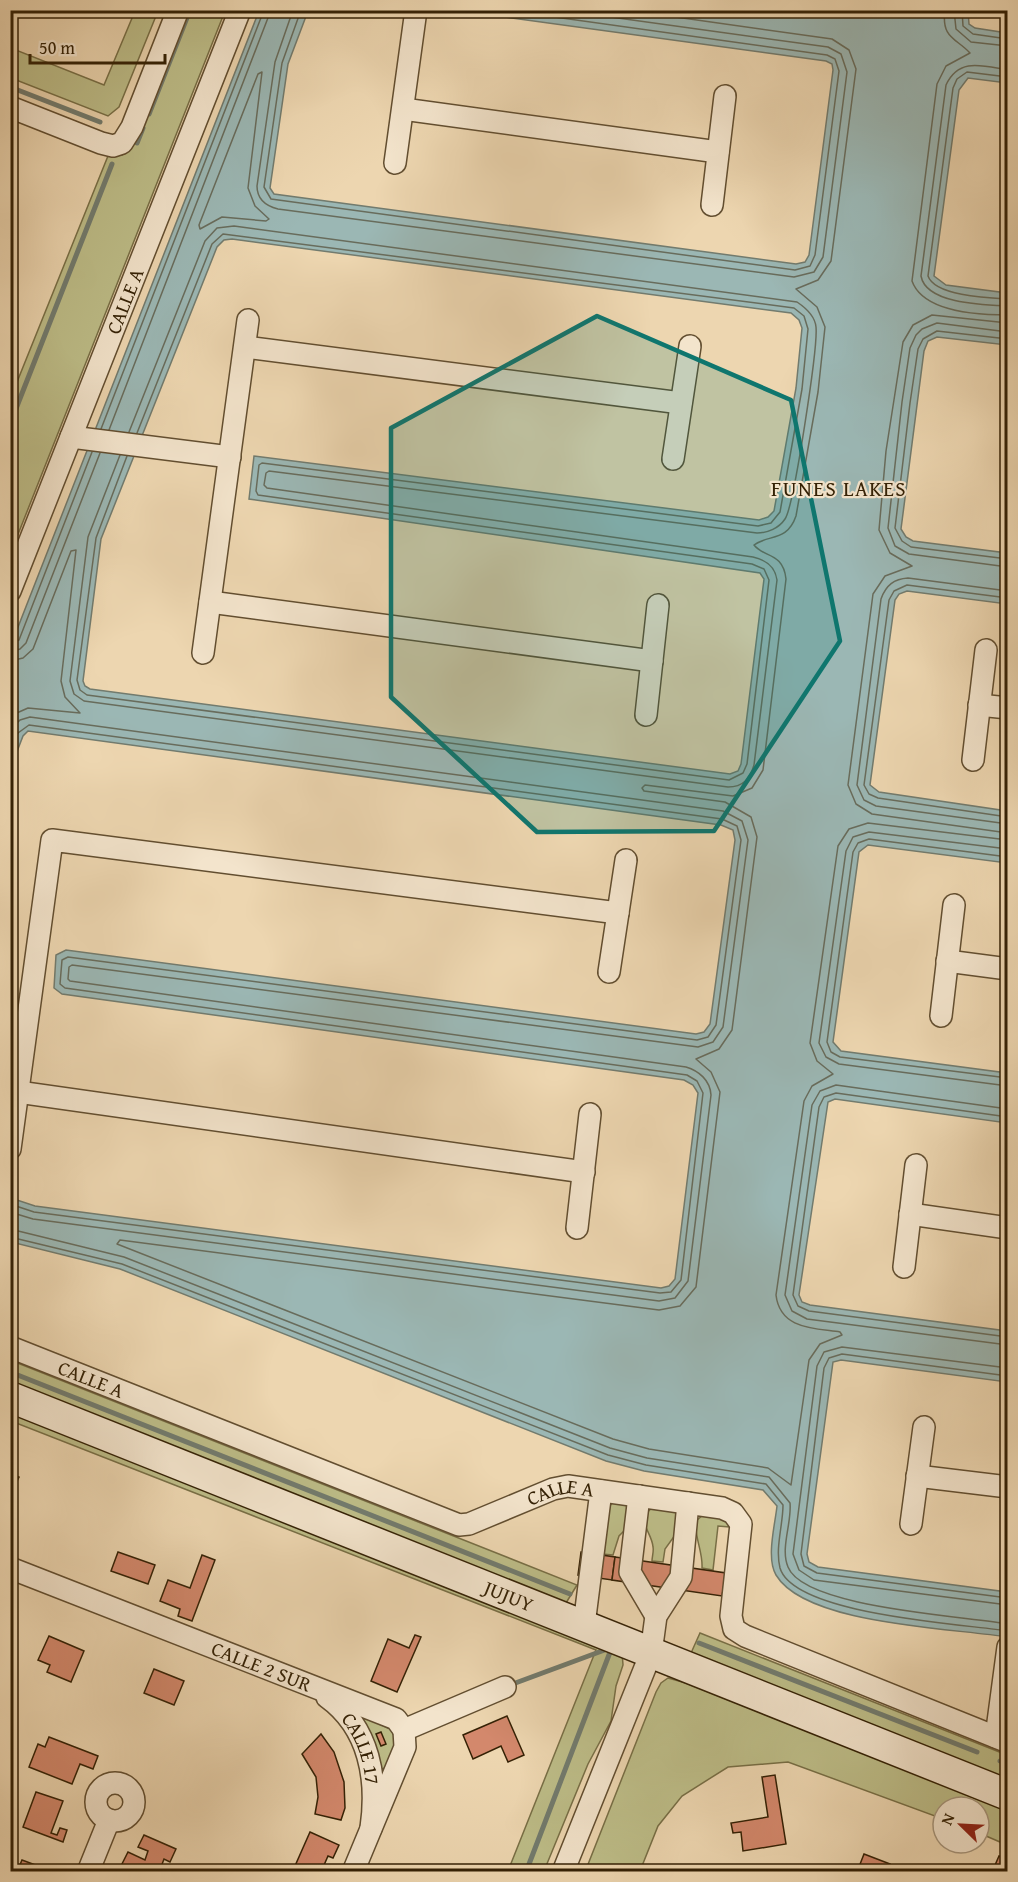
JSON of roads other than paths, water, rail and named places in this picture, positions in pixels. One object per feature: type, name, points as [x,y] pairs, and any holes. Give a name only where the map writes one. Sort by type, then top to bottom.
[{"type":"street","points":[[10,107],[101,143],[113,146],[122,143],[132,127],[178,10]]},
{"type":"street","name":"CALLE A","points":[[10,591],[240,10]]},
{"type":"street","points":[[395,163],[417,10]]},
{"type":"street","points":[[712,205],[725,96]]},
{"type":"street","points":[[403,109],[718,152]]},
{"type":"street","points":[[203,653],[248,320]]},
{"type":"street","points":[[673,459],[690,346]]},
{"type":"street","points":[[245,347],[681,403]]},
{"type":"street","points":[[71,437],[230,457]]},
{"type":"street","points":[[210,602],[652,661]]},
{"type":"street","points":[[646,715],[658,605]]},
{"type":"street","points":[[973,760],[986,650]]},
{"type":"street","points":[[980,705],[1008,708]]},
{"type":"street","points":[[10,1149],[52,840],[618,913]]},
{"type":"street","points":[[609,972],[626,860]]},
{"type":"street","points":[[941,1016],[954,905]]},
{"type":"street","points":[[948,961],[1008,969]]},
{"type":"street","points":[[18,1092],[584,1172]]},
{"type":"street","points":[[577,1228],[590,1114]]},
{"type":"street","points":[[904,1267],[916,1165]]},
{"type":"street","points":[[910,1214],[1008,1228]]},
{"type":"street","name":"CALLE A","points":[[10,1347],[459,1526],[469,1524],[553,1489],[568,1486],[722,1508],[734,1513],[741,1524],[731,1616],[734,1629],[745,1636],[1002,1739]]},
{"type":"street","name":"JUJUY","points":[[10,1397],[1008,1795]]},
{"type":"street","points":[[911,1524],[924,1426]]},
{"type":"street","points":[[917,1476],[1008,1487]]},
{"type":"street","points":[[584,1625],[600,1491]]},
{"type":"street","points":[[639,1496],[630,1572],[656,1616]]},
{"type":"street","points":[[563,1872],[651,1653],[656,1616],[681,1577],[688,1503]]},
{"type":"street","name":"CALLE 2 SUR","points":[[10,1568],[396,1719],[404,1730]]},
{"type":"street","points":[[1002,1739],[1008,1647]]},
{"type":"street","name":"CALLE 17","points":[[311,1687],[334,1702],[352,1723],[366,1747],[374,1774],[375,1801],[371,1828]]},
{"type":"street","points":[[404,1730],[505,1687]]},
{"type":"street","name":"CALLE 17","points":[[353,1872],[405,1747],[404,1730]]},
{"type":"street","points":[[88,1872],[109,1820]]},
{"type":"water","points":[[968,10],[969,24],[975,28],[1007,33],[1007,83],[968,78],[959,90],[934,276],[946,285],[1007,293],[1007,345],[937,337],[928,341],[924,351],[901,529],[906,537],[913,541],[1007,553],[1007,604],[907,591],[899,594],[895,600],[870,785],[879,792],[1007,811],[1007,863],[868,845],[859,852],[833,1042],[841,1051],[1007,1073],[1007,1123],[835,1099],[828,1102],[799,1295],[802,1302],[810,1305],[1007,1331],[1007,1382],[841,1360],[833,1362],[807,1554],[809,1562],[818,1567],[1007,1592],[1007,1637],[918,1627],[848,1614],[817,1605],[792,1592],[776,1575],[773,1568],[771,1551],[777,1506],[763,1490],[644,1471],[606,1461],[120,1269],[11,1242],[11,1198],[35,1206],[661,1288],[669,1286],[675,1279],[698,1093],[693,1085],[684,1080],[62,994],[54,988],[56,955],[66,950],[696,1034],[704,1032],[710,1024],[735,840],[733,830],[721,825],[28,731],[23,736],[11,767],[11,645],[259,11],[308,11],[288,64],[270,188],[274,194],[796,264],[805,262],[809,255],[832,64],[826,61],[460,11]],"holes":[[[232,239],[791,313],[799,320],[802,328],[796,388],[774,511],[768,517],[759,520],[254,456],[249,499],[760,573],[764,579],[741,764],[738,771],[730,774],[90,689],[85,686],[83,681],[101,539],[217,247],[224,240]]]},
{"type":"waterway","points":[[149,114],[190,10]]},
{"type":"waterway","points":[[10,87],[100,122]]},
{"type":"waterway","points":[[137,143],[143,128]]},
{"type":"waterway","points":[[10,424],[112,164]]},
{"type":"waterway","points":[[10,1372],[570,1594]]},
{"type":"waterway","points":[[699,1643],[977,1752]]},
{"type":"waterway","points":[[526,1872],[612,1647]]},
{"type":"waterway","points":[[510,1685],[610,1648]]},
{"type":"waterway","points":[[1000,1761],[1008,1764]]},
{"type":"district","name":"FUNES LAKES","points":[[839,489]]}]
